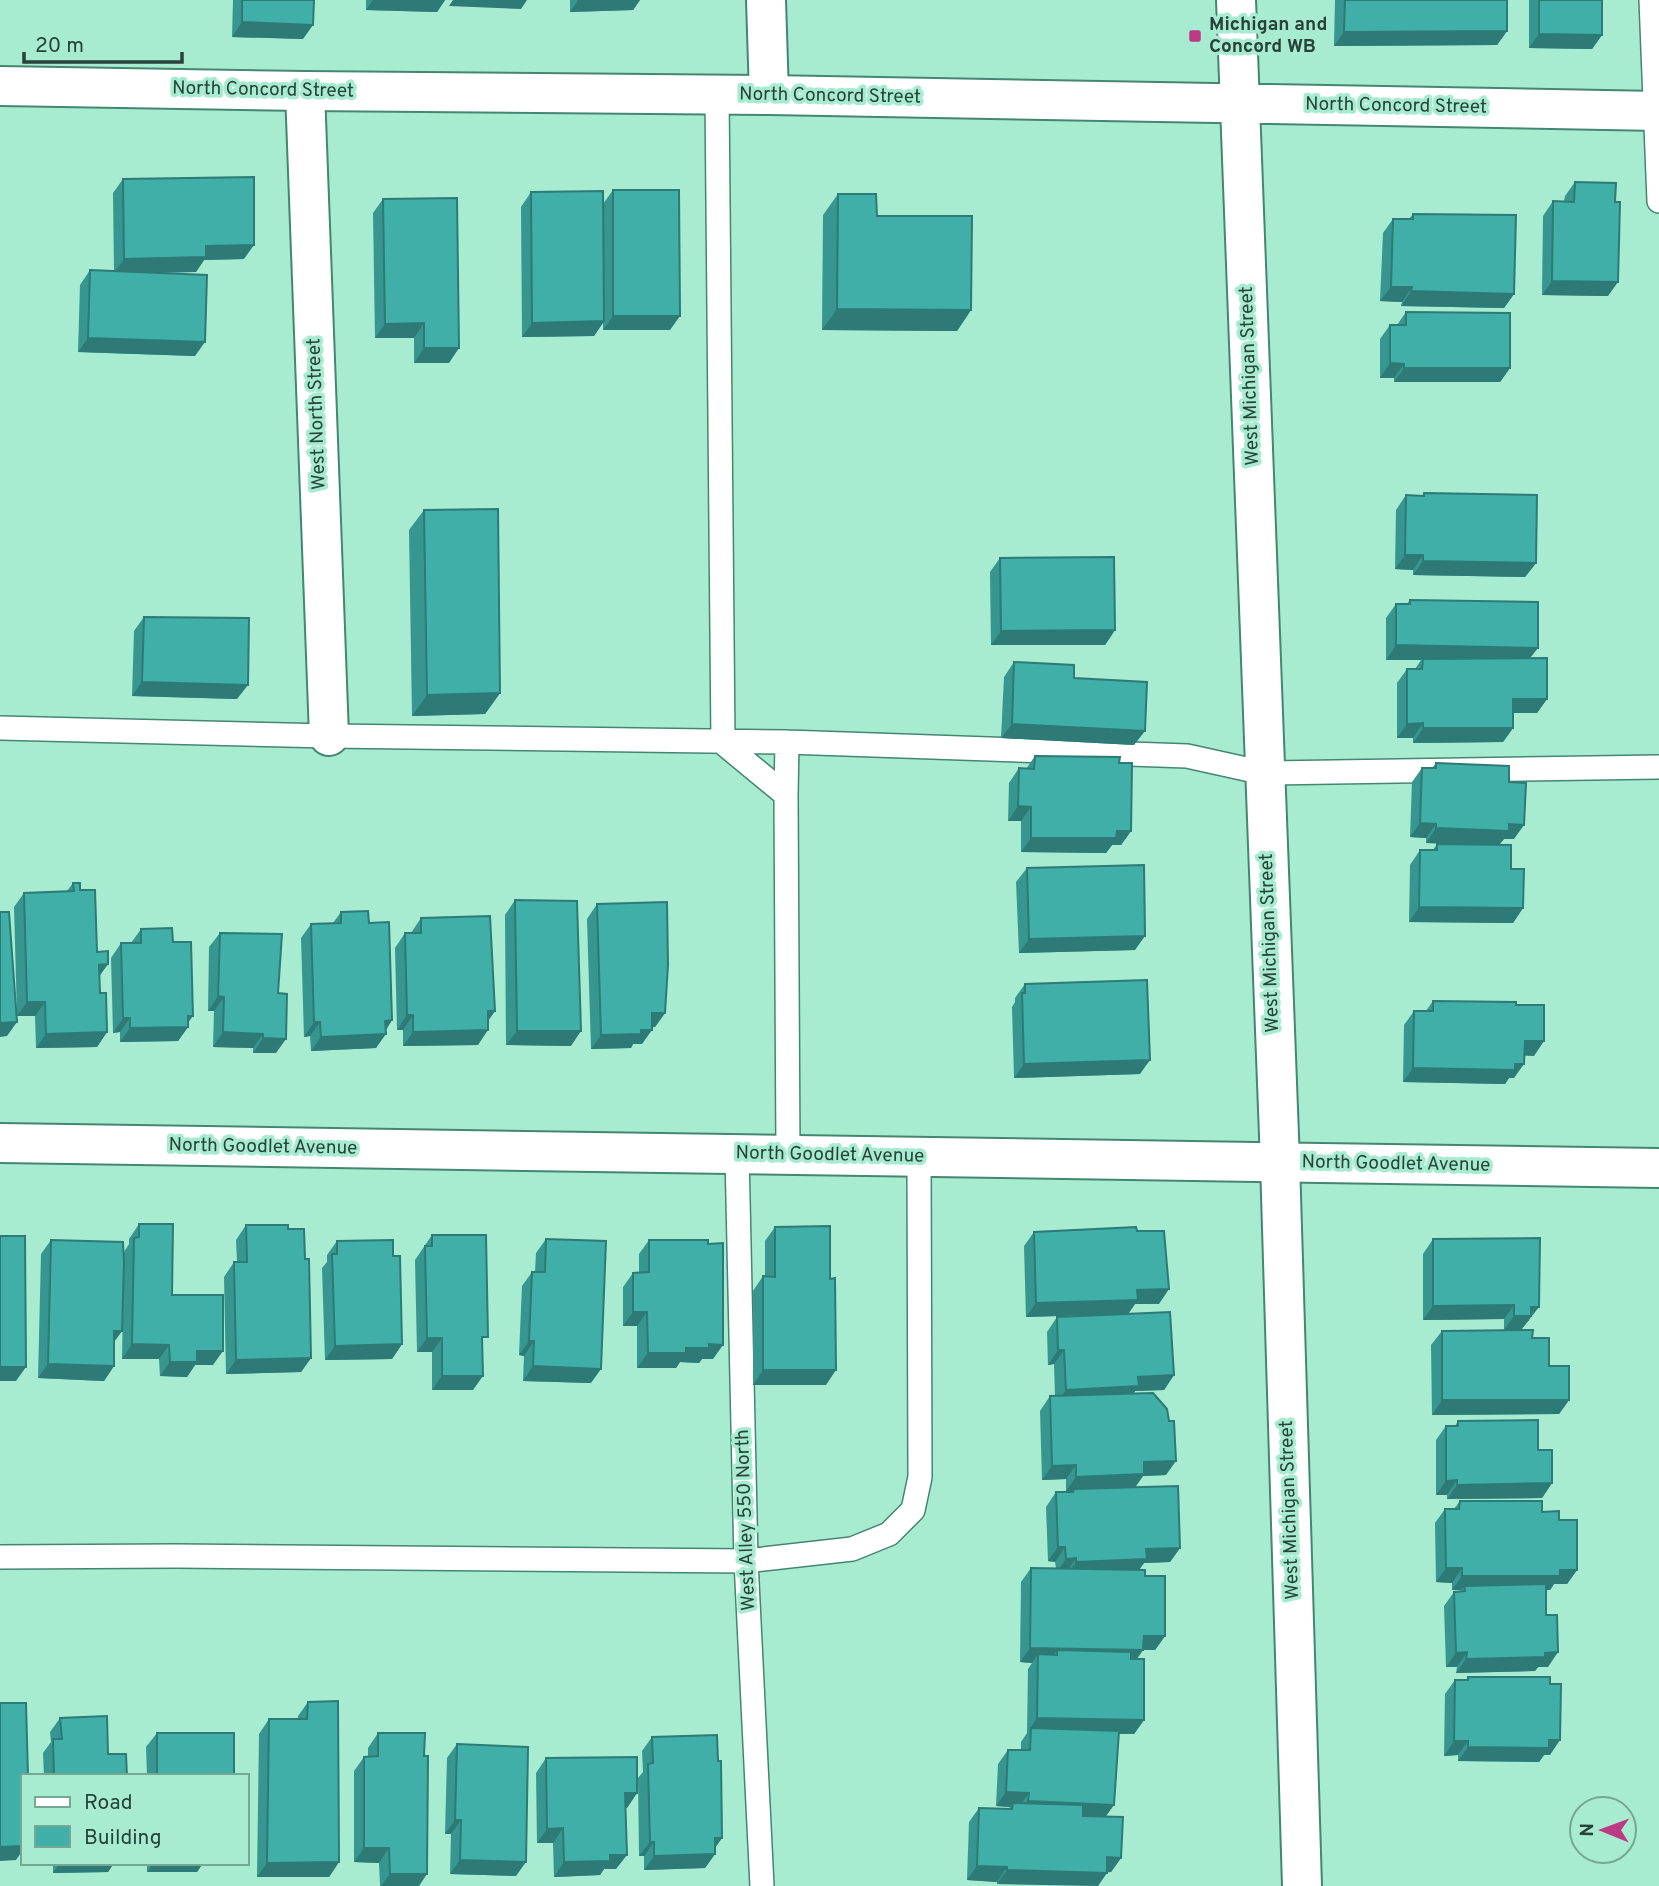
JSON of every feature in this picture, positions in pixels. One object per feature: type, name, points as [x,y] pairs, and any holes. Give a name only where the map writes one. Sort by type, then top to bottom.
[{"type":"main road","points":[[766,0],[769,95]]},
{"type":"main road","name":"West Michigan Street","points":[[1236,0],[1280,1162],[1302,1886]]},
{"type":"main road","name":"North Concord Street","points":[[0,86],[717,94],[1657,111]]},
{"type":"main road","name":"West North Street","points":[[305,91],[329,736]]},
{"type":"main road","name":"North Goodlet Avenue","points":[[0,1143],[1659,1168]]},
{"type":"lane","points":[[1651,0],[1659,201]]},
{"type":"lane","points":[[717,94],[723,743],[786,795]]},
{"type":"lane","points":[[0,728],[329,736],[787,742],[1187,756],[1264,773],[1659,767]]},
{"type":"lane","points":[[787,742],[788,1155]]},
{"type":"lane","name":"West Alley 550 North","points":[[737,1154],[746,1561],[762,1886]]},
{"type":"lane","points":[[0,1557],[746,1561],[852,1549],[889,1534],[913,1510],[920,1477],[919,1156]]},
{"type":"building","points":[[242,0],[314,0],[313,25],[242,22]]},
{"type":"building","points":[[1345,0],[1507,0],[1507,31],[1344,32]]},
{"type":"building","points":[[1539,0],[1602,0],[1602,35],[1539,34]]},
{"type":"building","points":[[254,177],[254,245],[206,246],[206,257],[124,259],[123,179]]},
{"type":"building","points":[[1575,182],[1616,183],[1615,202],[1620,202],[1618,282],[1552,281],[1553,201],[1574,202]]},
{"type":"building","points":[[613,190],[679,190],[680,316],[613,316]]},
{"type":"building","points":[[603,191],[604,321],[532,323],[531,192]]},
{"type":"building","points":[[838,194],[876,194],[877,216],[972,216],[971,310],[837,309]]},
{"type":"building","points":[[457,198],[459,348],[424,348],[424,323],[385,324],[383,199]]},
{"type":"building","points":[[1413,214],[1516,215],[1514,294],[1411,291],[1412,287],[1391,287],[1393,219],[1413,219]]},
{"type":"building","points":[[90,270],[207,275],[205,342],[88,338]]},
{"type":"building","points":[[1406,312],[1510,313],[1510,368],[1404,368],[1404,364],[1390,363],[1390,325],[1406,325]]},
{"type":"building","points":[[1424,493],[1537,495],[1536,563],[1423,561],[1423,555],[1405,555],[1406,495],[1424,496]]},
{"type":"building","points":[[498,509],[500,693],[427,695],[424,510]]},
{"type":"building","points":[[1114,557],[1115,630],[1001,631],[1000,558]]},
{"type":"building","points":[[1410,600],[1538,602],[1538,648],[1396,645],[1396,604],[1410,604]]},
{"type":"building","points":[[144,617],[249,618],[248,685],[142,682]]},
{"type":"building","points":[[1547,658],[1547,699],[1513,699],[1513,728],[1423,728],[1423,723],[1407,724],[1407,669],[1422,669],[1423,659]]},
{"type":"building","points":[[1014,662],[1074,665],[1074,678],[1147,682],[1145,731],[1012,724]]},
{"type":"building","points":[[1035,756],[1120,757],[1119,763],[1132,763],[1131,831],[1117,831],[1116,838],[1031,838],[1031,807],[1018,806],[1019,768],[1034,769]]},
{"type":"building","points":[[1436,763],[1509,766],[1509,782],[1526,783],[1524,825],[1509,824],[1509,831],[1436,828],[1436,824],[1420,823],[1422,768],[1436,768]]},
{"type":"building","points":[[1437,844],[1511,845],[1511,869],[1524,869],[1523,908],[1419,907],[1420,850],[1437,850]]},
{"type":"building","points":[[1144,865],[1145,936],[1029,939],[1027,868]]},
{"type":"building","points":[[73,883],[80,883],[80,890],[95,890],[97,952],[108,951],[108,964],[99,965],[100,993],[106,993],[107,1032],[46,1034],[45,1002],[27,1002],[24,893],[74,891]]},
{"type":"building","points":[[515,900],[577,901],[581,1031],[517,1031]]},
{"type":"building","points":[[667,902],[668,965],[665,1013],[652,1013],[652,1030],[641,1030],[641,1034],[601,1035],[597,904]]},
{"type":"building","points":[[368,911],[369,923],[389,922],[392,1020],[385,1021],[386,1034],[321,1037],[320,1022],[314,1022],[311,924],[341,923],[341,912]]},
{"type":"building","points":[[0,912],[9,912],[17,1022],[0,1023]]},
{"type":"building","points":[[490,916],[495,1011],[488,1011],[488,1030],[413,1032],[413,1015],[407,1015],[405,933],[421,933],[421,918]]},
{"type":"building","points":[[172,928],[173,942],[191,942],[193,1016],[188,1016],[188,1027],[130,1028],[130,1018],[123,1018],[121,943],[141,943],[141,929]]},
{"type":"building","points":[[220,933],[282,934],[278,993],[287,994],[286,1039],[263,1038],[263,1034],[223,1032],[224,997],[218,996]]},
{"type":"building","points":[[1147,980],[1150,1060],[1024,1064],[1022,993],[1025,993],[1025,984]]},
{"type":"building","points":[[1433,1001],[1544,1005],[1544,1041],[1525,1041],[1524,1064],[1515,1064],[1515,1070],[1413,1068],[1414,1011],[1433,1011]]},
{"type":"building","points":[[139,1224],[173,1224],[172,1295],[223,1295],[223,1351],[197,1351],[197,1362],[170,1362],[169,1345],[132,1344],[134,1238],[139,1237]]},
{"type":"building","points":[[246,1225],[288,1225],[288,1229],[304,1229],[305,1259],[309,1259],[311,1358],[236,1360],[234,1262],[247,1262]]},
{"type":"building","points":[[830,1226],[830,1279],[835,1278],[836,1370],[763,1370],[763,1276],[775,1277],[775,1227]]},
{"type":"building","points":[[1136,1227],[1137,1231],[1164,1231],[1169,1289],[1137,1290],[1138,1300],[1036,1303],[1034,1232]]},
{"type":"building","points":[[432,1235],[486,1235],[488,1337],[482,1337],[483,1376],[442,1376],[442,1338],[427,1338],[425,1246],[432,1246]]},
{"type":"building","points":[[0,1236],[25,1236],[26,1367],[0,1367]]},
{"type":"building","points":[[1540,1238],[1539,1307],[1531,1307],[1531,1316],[1514,1316],[1514,1305],[1433,1306],[1433,1239]]},
{"type":"building","points":[[546,1239],[606,1241],[601,1369],[533,1366],[534,1341],[529,1341],[532,1272],[545,1272]]},
{"type":"building","points":[[51,1240],[123,1242],[122,1331],[114,1331],[114,1366],[48,1364]]},
{"type":"building","points":[[393,1240],[393,1256],[400,1256],[402,1344],[335,1346],[332,1254],[337,1254],[337,1241]]},
{"type":"building","points":[[649,1240],[708,1240],[708,1244],[723,1243],[723,1345],[709,1344],[709,1348],[686,1348],[686,1353],[648,1353],[647,1312],[633,1312],[633,1273],[649,1272]]},
{"type":"building","points":[[1170,1312],[1174,1375],[1138,1377],[1139,1386],[1066,1390],[1064,1350],[1058,1350],[1057,1317]]},
{"type":"building","points":[[1533,1330],[1532,1338],[1549,1338],[1549,1366],[1569,1366],[1569,1400],[1442,1400],[1442,1331]]},
{"type":"building","points":[[1153,1393],[1167,1409],[1169,1421],[1174,1421],[1176,1461],[1144,1462],[1144,1474],[1076,1477],[1076,1465],[1052,1466],[1050,1396]]},
{"type":"building","points":[[1538,1420],[1538,1450],[1552,1450],[1552,1483],[1457,1485],[1457,1480],[1446,1481],[1446,1426],[1458,1426],[1458,1421]]},
{"type":"building","points":[[1178,1486],[1180,1548],[1146,1549],[1147,1559],[1076,1562],[1076,1558],[1066,1559],[1065,1547],[1058,1547],[1056,1492],[1073,1492],[1074,1489]]},
{"type":"building","points":[[1460,1501],[1542,1501],[1542,1512],[1559,1511],[1559,1520],[1577,1520],[1577,1570],[1560,1570],[1560,1576],[1462,1576],[1462,1568],[1446,1568],[1445,1509],[1459,1509]]},
{"type":"building","points":[[1031,1568],[1145,1570],[1145,1576],[1165,1576],[1165,1636],[1144,1636],[1143,1650],[1030,1648]]},
{"type":"building","points":[[1546,1584],[1546,1615],[1557,1615],[1558,1652],[1545,1653],[1545,1657],[1466,1659],[1467,1652],[1456,1653],[1454,1592],[1465,1591],[1464,1586]]},
{"type":"building","points":[[1057,1650],[1131,1652],[1131,1659],[1144,1659],[1144,1720],[1037,1718],[1038,1654],[1057,1655]]},
{"type":"building","points":[[1468,1677],[1550,1677],[1550,1684],[1561,1684],[1560,1740],[1549,1740],[1549,1748],[1468,1747],[1468,1741],[1454,1741],[1455,1680],[1468,1680]]},
{"type":"building","points":[[338,1701],[339,1862],[267,1863],[269,1719],[307,1719],[308,1702]]},
{"type":"building","points":[[0,1703],[26,1703],[28,1774],[21,1774],[21,1846],[0,1847]]},
{"type":"building","points":[[107,1716],[108,1754],[126,1754],[127,1774],[54,1774],[53,1739],[62,1739],[60,1718]]},
{"type":"building","points":[[1031,1728],[1119,1731],[1114,1805],[1028,1801],[1029,1793],[1006,1792],[1008,1750],[1030,1750]]},
{"type":"building","points":[[157,1733],[234,1733],[234,1774],[157,1774]]},
{"type":"building","points":[[378,1733],[425,1733],[424,1756],[428,1756],[427,1874],[390,1874],[389,1848],[364,1848],[364,1757],[378,1756]]},
{"type":"building","points":[[717,1735],[718,1761],[721,1761],[722,1838],[715,1838],[715,1854],[654,1856],[654,1842],[650,1842],[648,1764],[653,1763],[652,1737]]},
{"type":"building","points":[[457,1744],[528,1747],[526,1862],[460,1860],[461,1820],[455,1820]]},
{"type":"building","points":[[637,1757],[637,1793],[625,1793],[627,1855],[610,1855],[610,1861],[564,1862],[563,1828],[547,1829],[546,1758]]},
{"type":"building","points":[[1013,1803],[1083,1805],[1083,1816],[1123,1817],[1121,1858],[1107,1857],[1107,1873],[1007,1870],[1007,1867],[977,1866],[979,1808],[1012,1809]]},
{"type":"place","name":"Michigan and Concord WB","points":[[1195,36]]}]
